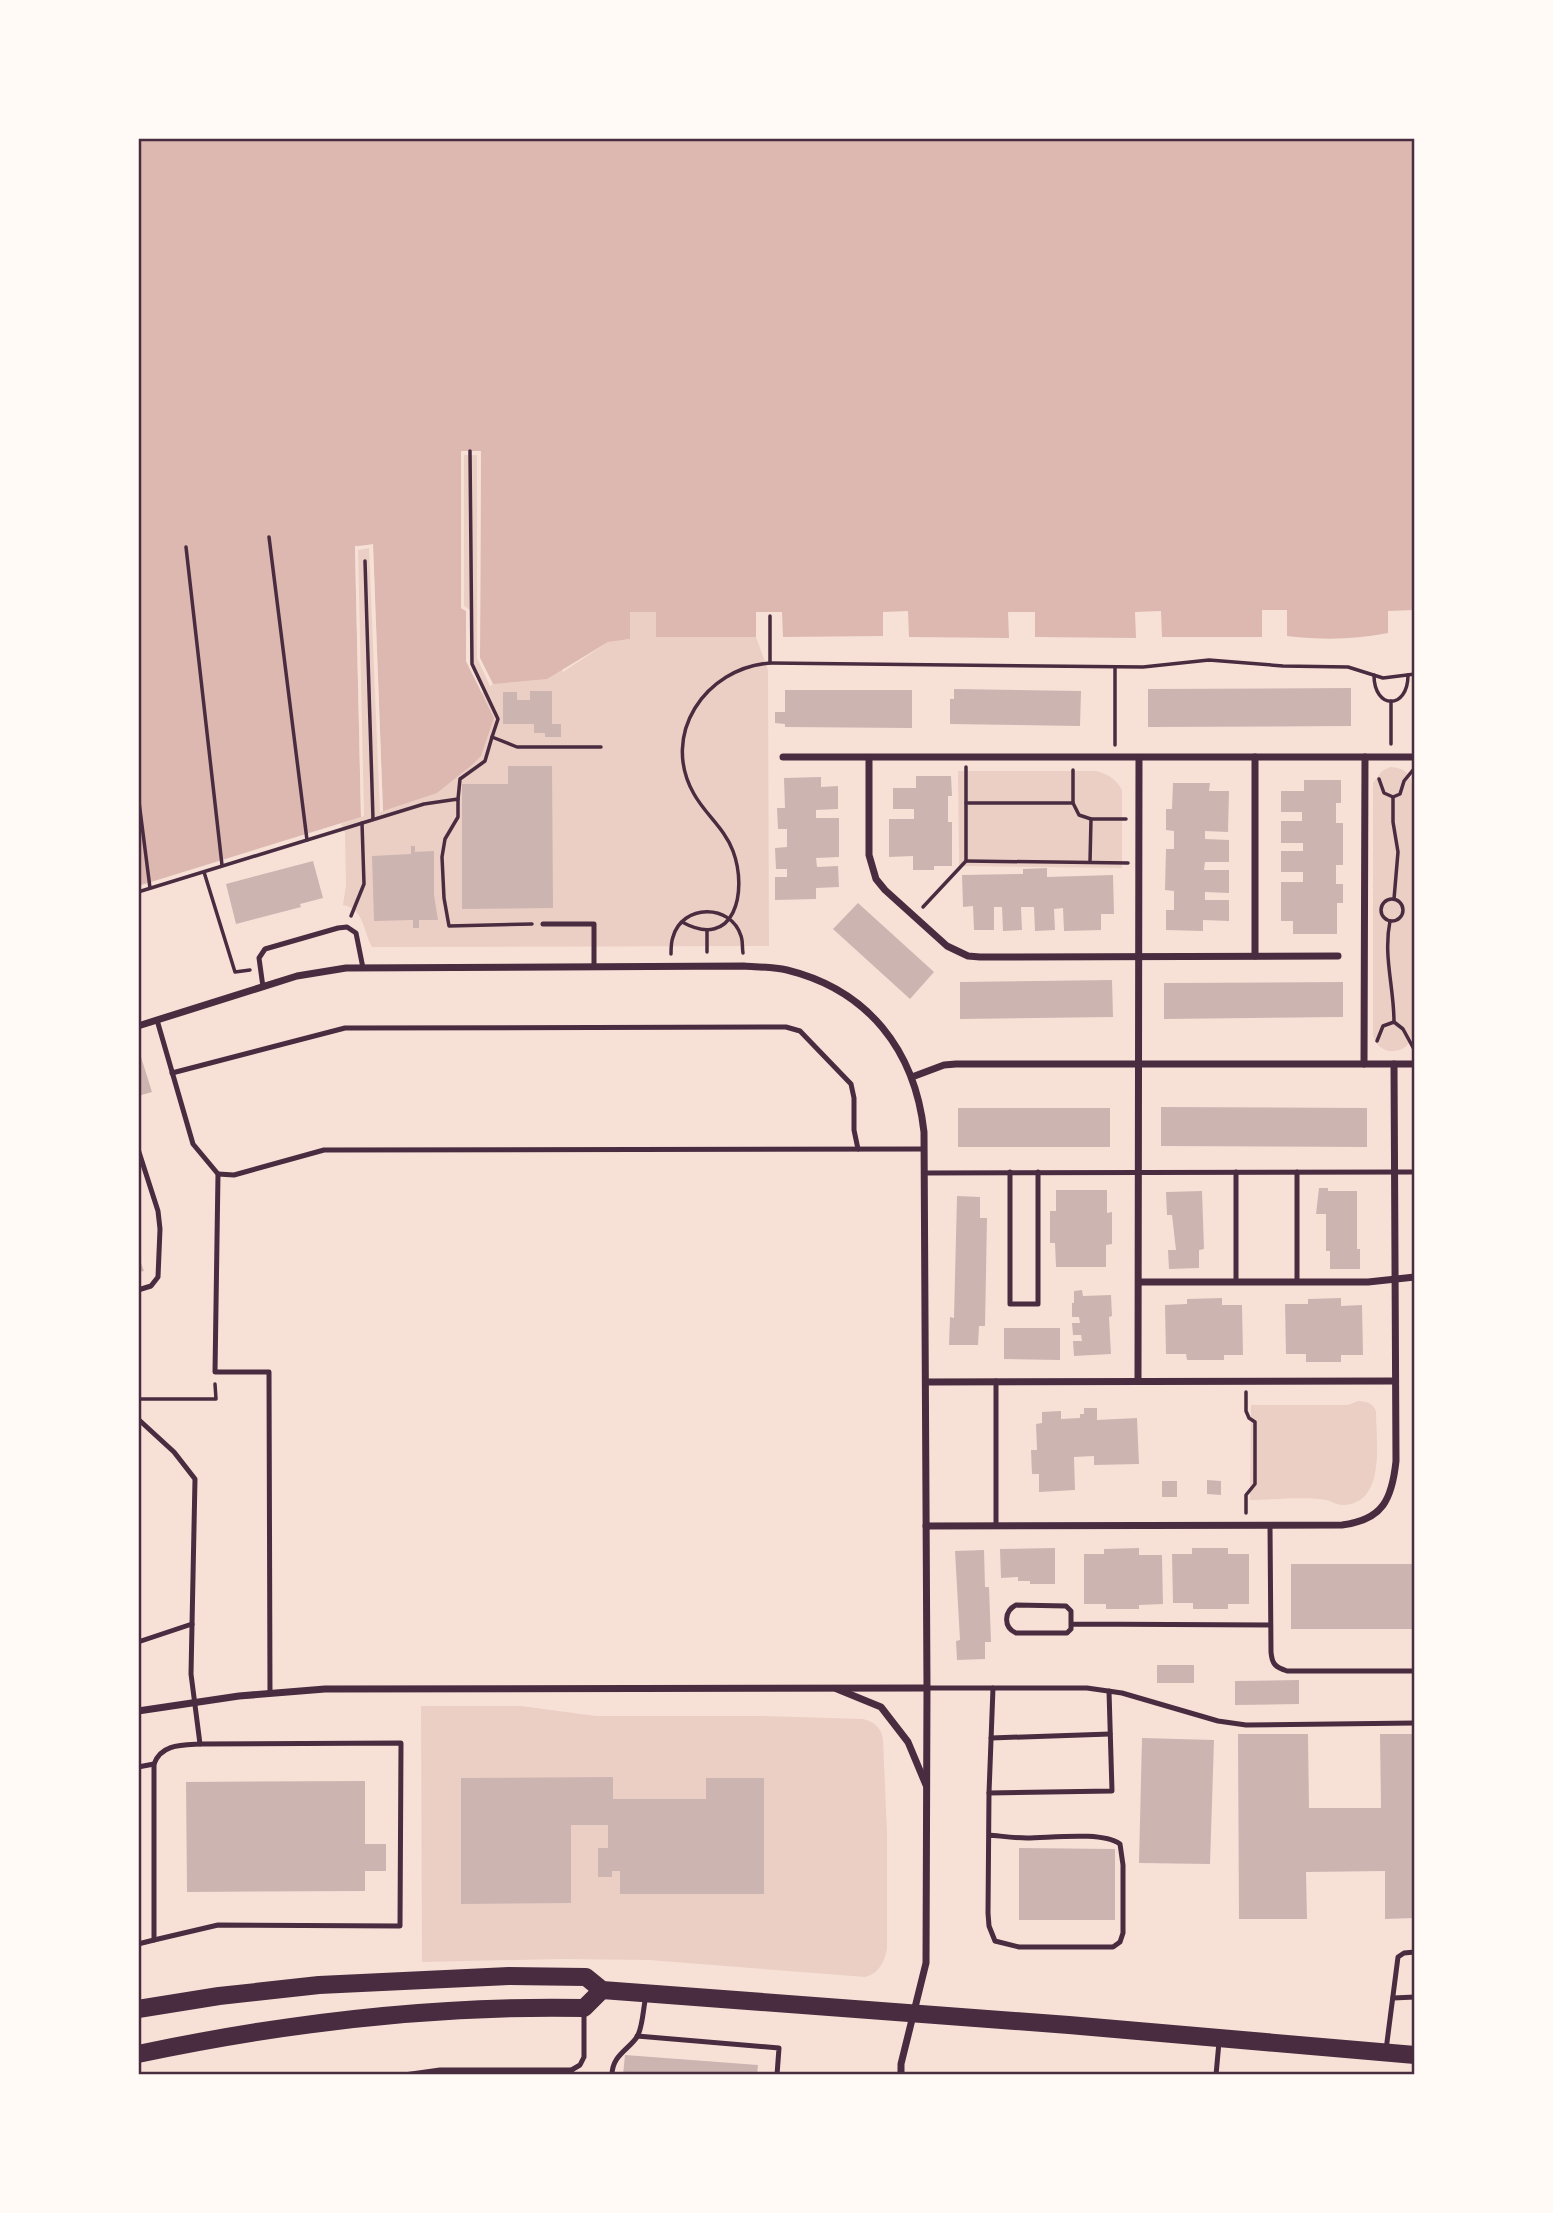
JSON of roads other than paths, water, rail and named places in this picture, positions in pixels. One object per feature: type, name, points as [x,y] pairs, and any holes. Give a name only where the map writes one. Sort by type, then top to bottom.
[{"type":"main road","points":[[138,2009],[219,1996],[319,1986],[509,1976],[586,1977],[602,1990],[1415,2055]]},
{"type":"main road","points":[[138,2054],[271,2029],[363,2018],[452,2010],[584,2008],[602,1990]]},
{"type":"street","points":[[783,757],[1415,757]]},
{"type":"street","points":[[1255,757],[1255,956]]},
{"type":"street","points":[[1364,1064],[1365,757]]},
{"type":"street","points":[[869,758],[871,868],[885,890],[947,946],[968,956],[1338,956]]},
{"type":"street","points":[[1138,1380],[1139,758]]},
{"type":"street","points":[[138,1026],[313,973],[363,968],[744,966],[784,969],[810,976],[838,989],[877,1021],[896,1045],[912,1077],[920,1104],[924,1149],[928,1688],[926,1963],[901,2075]]},
{"type":"street","points":[[912,1077],[956,1063],[1415,1064]]},
{"type":"street","points":[[926,1526],[1270,1526],[1357,1523],[1373,1516],[1385,1504],[1391,1492],[1396,1461],[1394,1064]]},
{"type":"street","points":[[1139,1282],[1368,1282],[1415,1277]]},
{"type":"street","points":[[926,1382],[1395,1381]]},
{"type":"street","points":[[138,1711],[270,1693],[377,1688],[928,1688]]},
{"type":"street","points":[[833,1688],[881,1707],[908,1742],[927,1789]]},
{"type":"lane","points":[[543,924],[594,924],[594,967]]},
{"type":"lane","points":[[263,987],[259,967],[260,955],[270,947],[338,928],[347,928],[356,933],[363,968]]},
{"type":"lane","points":[[157,1020],[193,1144],[218,1174],[215,1372],[269,1372],[270,1693]]},
{"type":"lane","points":[[172,1073],[345,1028],[786,1027],[800,1031],[851,1084],[858,1149]]},
{"type":"lane","points":[[138,1149],[158,1211],[160,1229],[158,1277],[151,1286],[138,1290]]},
{"type":"lane","points":[[218,1174],[234,1175],[324,1150],[924,1149]]},
{"type":"lane","points":[[1010,1172],[1010,1304],[1038,1304],[1038,1172]]},
{"type":"lane","points":[[1236,1172],[1236,1282]]},
{"type":"lane","points":[[1297,1172],[1297,1282]]},
{"type":"lane","points":[[924,1173],[1415,1172]]},
{"type":"lane","points":[[996,1381],[996,1525]]},
{"type":"lane","points":[[138,1419],[174,1452],[195,1479],[191,1674],[200,1744]]},
{"type":"lane","points":[[1270,1526],[1272,1663],[1287,1671],[1415,1671]]},
{"type":"lane","points":[[1016,1605],[1066,1605],[1070,1611],[1071,1624],[1067,1633],[1016,1633],[1007,1625],[1007,1615],[1009,1609],[1016,1605]]},
{"type":"lane","points":[[138,1642],[192,1624]]},
{"type":"lane","points":[[1071,1624],[1270,1625]]},
{"type":"lane","points":[[928,1688],[1087,1688],[1109,1691],[1218,1721],[1246,1725],[1415,1723]]},
{"type":"lane","points":[[989,1835],[1100,1838],[1115,1840],[1121,1844],[1123,1933],[1120,1942],[1113,1947],[1019,1947],[995,1941],[989,1926],[988,1913],[989,1793],[993,1688]]},
{"type":"lane","points":[[989,1793],[1112,1791],[1109,1691]]},
{"type":"lane","points":[[991,1738],[1110,1734]]},
{"type":"lane","points":[[138,1944],[218,1925],[400,1926],[401,1743],[200,1744],[168,1748],[159,1755],[154,1764],[154,1940]]},
{"type":"lane","points":[[138,1768],[154,1764]]},
{"type":"lane","points":[[1386,2053],[1398,1957],[1404,1953],[1415,1952]]},
{"type":"lane","points":[[612,2075],[612,2067],[623,2049],[638,2036],[647,1993]]},
{"type":"lane","points":[[1393,1998],[1415,1997]]},
{"type":"lane","points":[[563,2075],[580,2065],[584,2057],[584,2008]]},
{"type":"lane","points":[[638,2036],[779,2048],[777,2075]]},
{"type":"lane","points":[[1216,2075],[1220,2039]]},
{"type":"lane","points":[[404,2075],[440,2070],[572,2070]]}]
